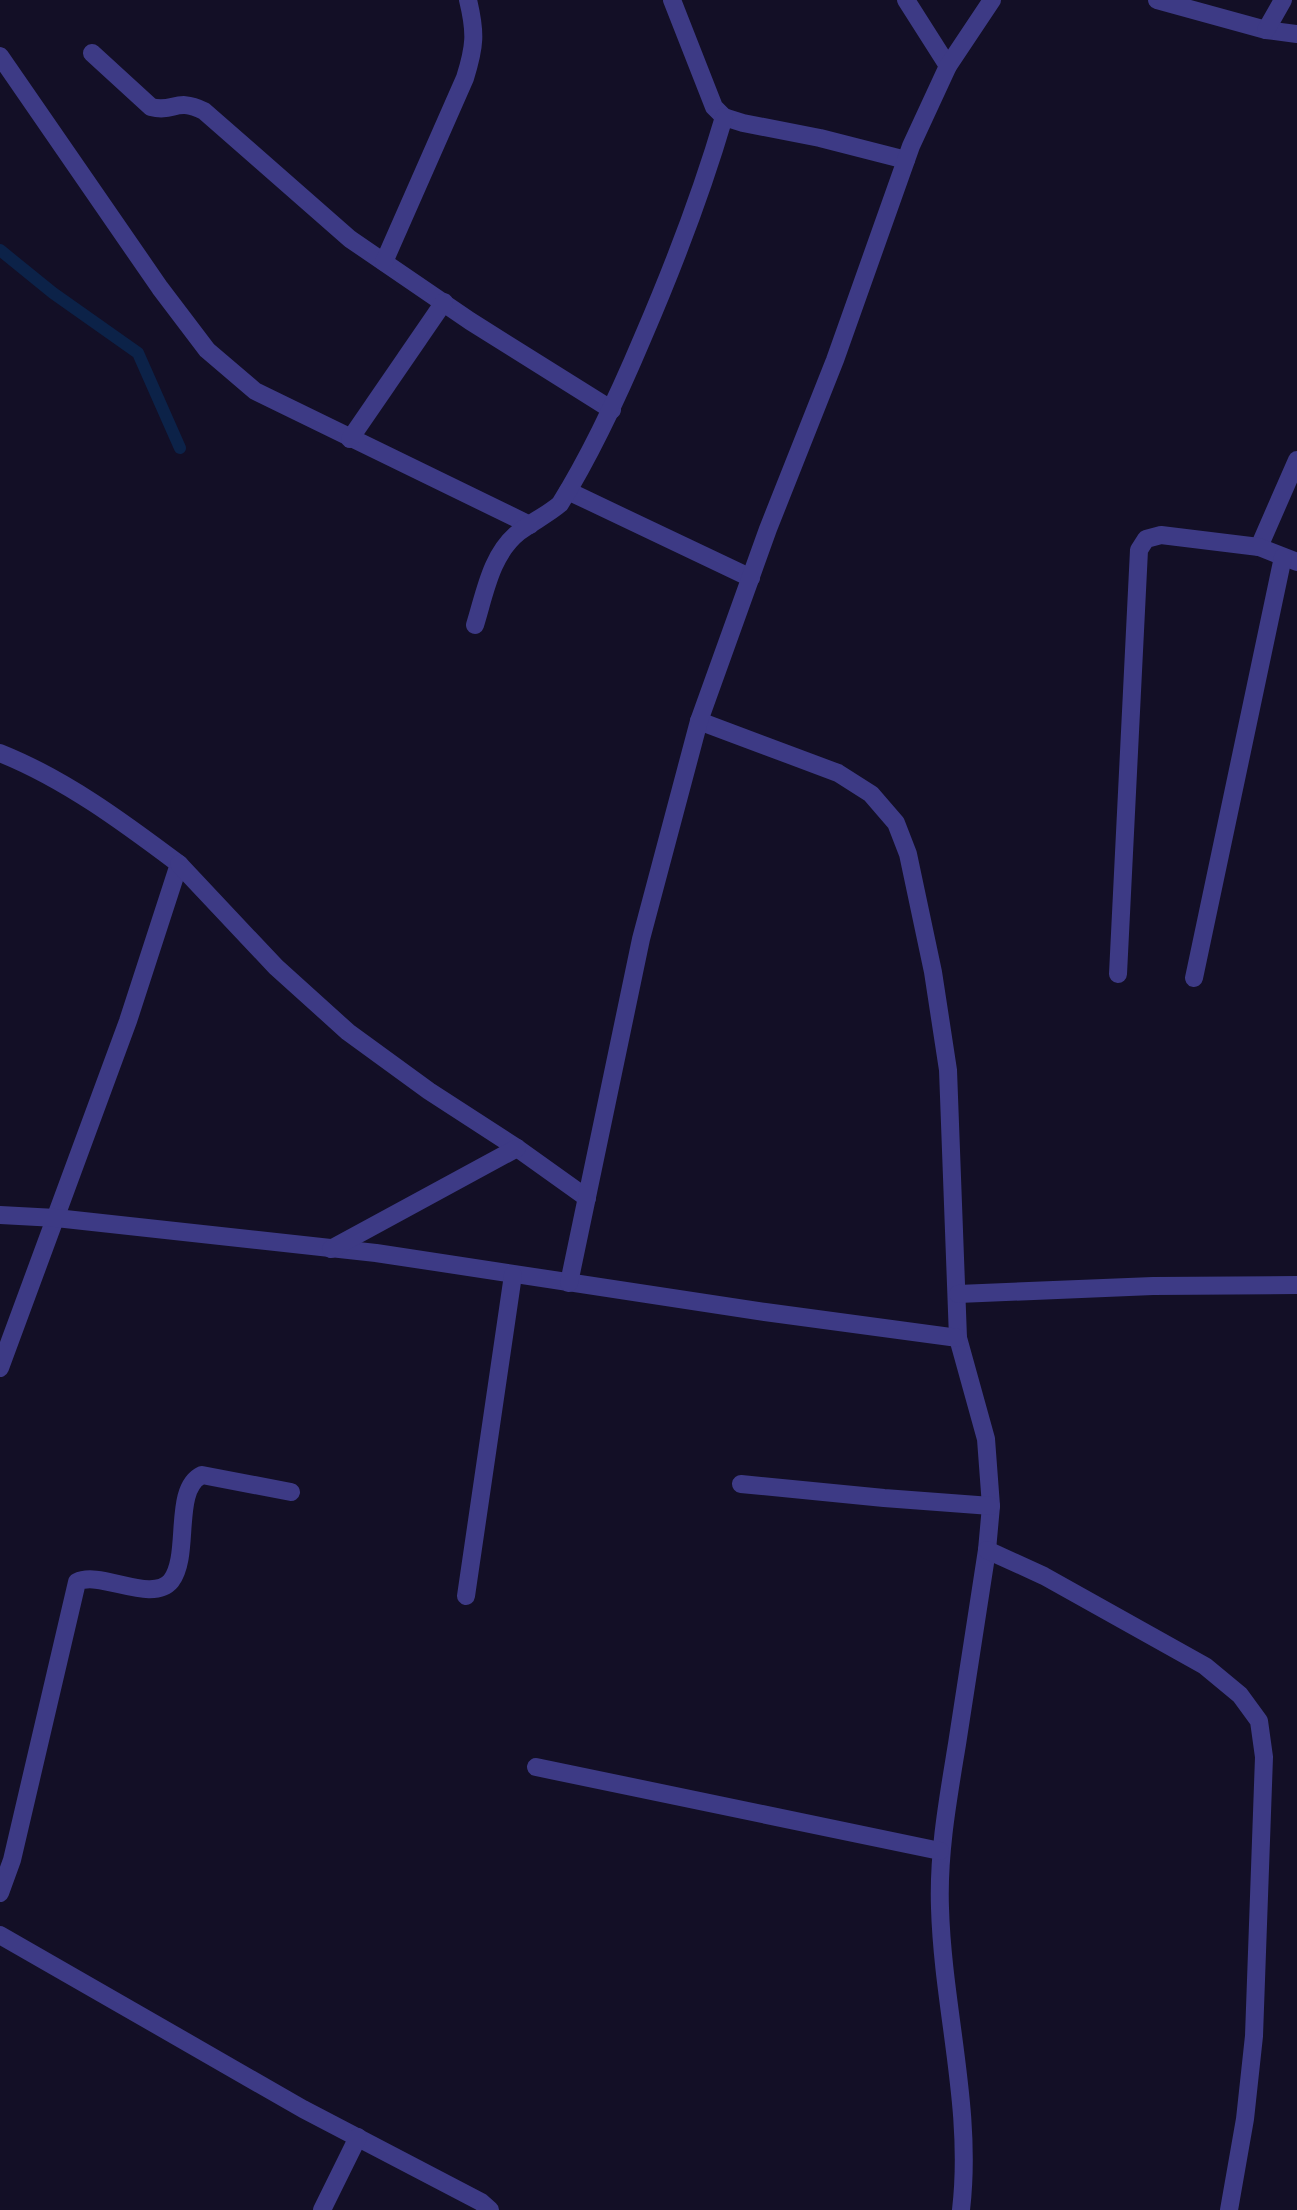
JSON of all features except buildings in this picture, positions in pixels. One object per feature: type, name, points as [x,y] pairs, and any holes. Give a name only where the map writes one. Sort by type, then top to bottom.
[{"type":"street","points":[[384,262],[465,78],[473,51],[475,26],[467,0]]},
{"type":"street","points":[[672,0],[714,107],[724,117],[906,160]]},
{"type":"street","points":[[906,0],[948,66]]},
{"type":"street","points":[[569,1283],[641,939],[699,721],[835,360],[906,160],[948,66],[992,0]]},
{"type":"street","points":[[1157,0],[1266,30],[1297,34]]},
{"type":"street","points":[[1266,30],[1283,0]]},
{"type":"street","points":[[92,53],[151,107],[159,109],[181,103],[204,110],[350,239],[612,410]]},
{"type":"street","points":[[0,56],[206,350],[255,391],[530,525]]},
{"type":"street","points":[[475,625],[491,573],[505,545],[560,503],[612,410],[664,289],[708,172],[724,117]]},
{"type":"street","points":[[350,439],[444,302]]},
{"type":"street","points":[[1259,547],[1297,460]]},
{"type":"street","points":[[568,491],[751,578]]},
{"type":"street","points":[[1118,974],[1139,550],[1146,539],[1161,535],[1259,547],[1290,560],[1194,978]]},
{"type":"street","points":[[699,721],[838,773],[871,794],[896,823],[908,854],[933,972],[948,1070],[958,1338],[986,1439],[991,1506],[987,1550],[940,1851],[942,1954],[948,2016],[961,2090],[965,2146],[961,2210]]},
{"type":"street","points":[[0,753],[30,765],[122,822],[179,864],[276,967],[348,1032],[429,1091],[517,1148],[587,1198]]},
{"type":"street","points":[[0,1368],[128,1021],[179,864]]},
{"type":"street","points":[[331,1249],[517,1148]]},
{"type":"street","points":[[0,1216],[56,1218],[376,1253],[958,1338]]},
{"type":"street","points":[[466,1596],[513,1275]]},
{"type":"street","points":[[958,1294],[1153,1286],[1297,1285]]},
{"type":"street","points":[[0,1893],[12,1860],[77,1581],[86,1579],[144,1589],[160,1587],[171,1581],[177,1567],[188,1491],[194,1479],[202,1475],[291,1492]]},
{"type":"street","points":[[741,1484],[884,1499],[991,1506]]},
{"type":"street","points":[[987,1550],[1044,1576],[1205,1666],[1240,1695],[1259,1721],[1264,1757],[1254,2036],[1245,2119],[1229,2210]]},
{"type":"street","points":[[536,1767],[940,1851]]},
{"type":"street","points":[[0,1935],[95,1992],[481,2202],[490,2210]]},
{"type":"street","points":[[322,2210],[358,2137]]},
{"type":"waterway","points":[[0,250],[53,293],[138,353],[180,448]]}]
